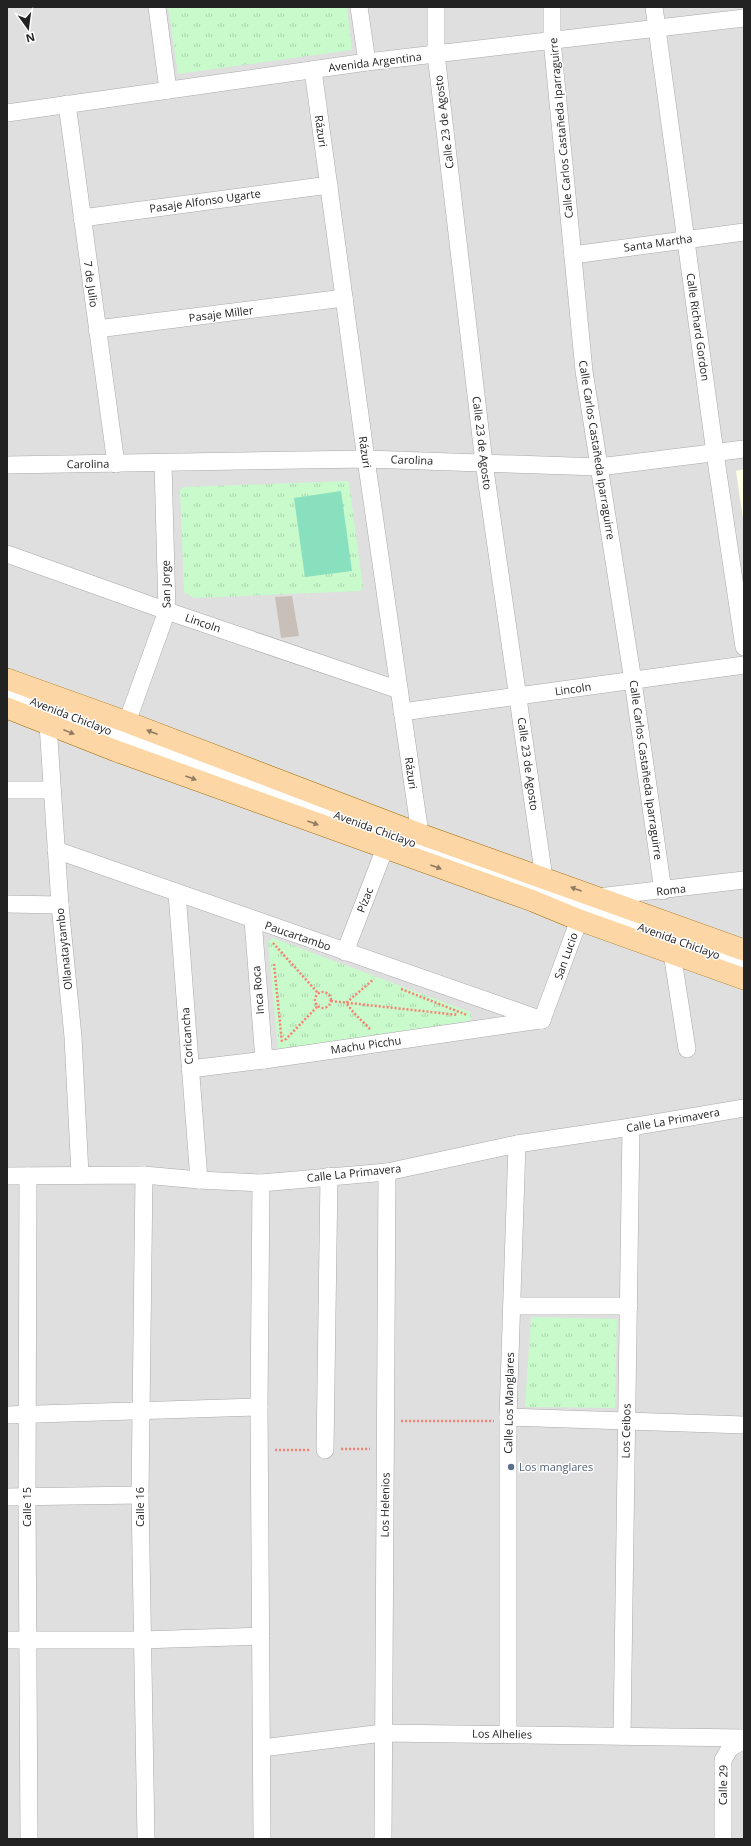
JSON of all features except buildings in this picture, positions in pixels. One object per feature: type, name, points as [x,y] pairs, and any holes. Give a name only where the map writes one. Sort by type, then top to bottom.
[{"type":"main road","name":"Avenida Chiclayo","points":[[7,679],[127,722],[420,834],[544,878],[589,909],[672,953],[744,979]]},
{"type":"main road","name":"Avenida Chiclayo","points":[[7,708],[116,751],[533,901],[589,909],[744,950]]},
{"type":"street","points":[[157,7],[168,90]]},
{"type":"street","points":[[359,7],[367,62]]},
{"type":"street","name":"Calle 23 de Agosto","points":[[436,7],[436,54],[484,463],[544,878]]},
{"type":"street","name":"Calle Carlos Castañeda Iparraguirre","points":[[552,7],[552,40],[584,371],[633,681],[663,891]]},
{"type":"street","name":"Calle Richard Gordon","points":[[654,7],[715,453],[744,647]]},
{"type":"street","name":"Avenida Argentina","points":[[7,113],[367,62],[744,18]]},
{"type":"street","name":"Rázuri","points":[[313,70],[366,459],[420,834]]},
{"type":"street","name":"7 de Julio","points":[[67,104],[116,464]]},
{"type":"street","name":"Pasaje Alfonso Ugarte","points":[[82,218],[329,185]]},
{"type":"street","name":"Santa Martha","points":[[573,255],[744,232]]},
{"type":"street","name":"Pasaje Miller","points":[[97,329],[344,298]]},
{"type":"street","name":"Carolina","points":[[7,465],[366,459],[599,467],[744,449]]},
{"type":"street","name":"San Jorge","points":[[127,722],[167,611],[163,463]]},
{"type":"street","name":"Lincoln","points":[[7,554],[167,611],[399,690]]},
{"type":"street","name":"Lincoln","points":[[402,712],[744,665]]},
{"type":"street","name":"Avenida Chiclayo","points":[[7,692],[589,909],[744,964]]},
{"type":"street","name":"Ollanataytambo","points":[[48,724],[60,905],[73,1037],[80,1175]]},
{"type":"street","points":[[7,790],[52,790]]},
{"type":"street","name":"Pízac","points":[[345,952],[385,848]]},
{"type":"street","name":"Paucartambo","points":[[56,850],[542,1020]]},
{"type":"street","name":"Roma","points":[[589,909],[663,891],[744,880]]},
{"type":"street","name":"Coricancha","points":[[177,893],[199,1180]]},
{"type":"street","points":[[7,904],[60,905]]},
{"type":"street","name":"San Lucio","points":[[542,1020],[589,909]]},
{"type":"street","name":"Inca Roca","points":[[253,920],[264,1060]]},
{"type":"street","points":[[672,953],[687,1049]]},
{"type":"street","name":"Machu Picchu","points":[[190,1069],[264,1060],[542,1020]]},
{"type":"street","name":"Calle La Primavera","points":[[7,1176],[144,1175],[199,1180],[261,1183],[387,1172],[517,1144],[744,1108]]},
{"type":"street","name":"Los Ceibos","points":[[622,1736],[631,1127]]},
{"type":"street","name":"Calle Los Manglares","points":[[508,1734],[508,1419],[517,1144]]},
{"type":"street","name":"Los Helenios","points":[[383,1839],[387,1172]]},
{"type":"street","name":"Calle 16","points":[[144,1175],[140,1495],[141,1640],[146,1839]]},
{"type":"street","name":"Calle 15","points":[[28,1176],[27,1640],[29,1839]]},
{"type":"street","points":[[325,1450],[329,1176]]},
{"type":"street","points":[[261,1183],[259,1407],[262,1839]]},
{"type":"street","points":[[512,1306],[629,1306]]},
{"type":"street","points":[[7,1415],[259,1407]]},
{"type":"street","points":[[508,1419],[744,1425]]},
{"type":"street","points":[[7,1497],[140,1495]]},
{"type":"street","points":[[7,1640],[141,1640],[261,1636]]},
{"type":"street","name":"Los Alhelies","points":[[262,1748],[383,1732],[744,1739]]},
{"type":"street","name":"Calle 29","points":[[723,1839],[723,1760],[730,1748],[744,1739]]},
{"type":"path","points":[[273,952],[273,943],[318,994]]},
{"type":"path","points":[[273,959],[282,1043],[318,1006]]},
{"type":"path","points":[[346,1003],[374,979]]},
{"type":"path","points":[[323,992],[328,993],[331,997],[331,1001],[326,1008],[318,1006],[315,1000],[318,994],[323,992]]},
{"type":"path","points":[[331,1001],[467,1016]]},
{"type":"path","points":[[346,1003],[372,1031]]},
{"type":"path","points":[[386,1420],[508,1419]]},
{"type":"shaded area","points":[[7,7],[744,7],[744,1839],[7,1839]]},
{"type":"shaded area","points":[[744,469],[744,525],[736,471]]},
{"type":"green space","points":[[168,7],[347,7],[352,50],[178,74]]},
{"type":"green space","points":[[346,481],[349,483],[363,587],[360,591],[194,598],[184,592],[180,490],[184,487]]},
{"type":"green space","points":[[341,491],[352,571],[305,577],[294,498]]},
{"type":"green space","points":[[273,938],[470,1012],[472,1016],[469,1021],[278,1049],[268,942]]},
{"type":"green space","points":[[531,1317],[617,1319],[615,1408],[525,1407]]},
{"type":"place","name":"Los manglares","points":[[511,1467]]}]
